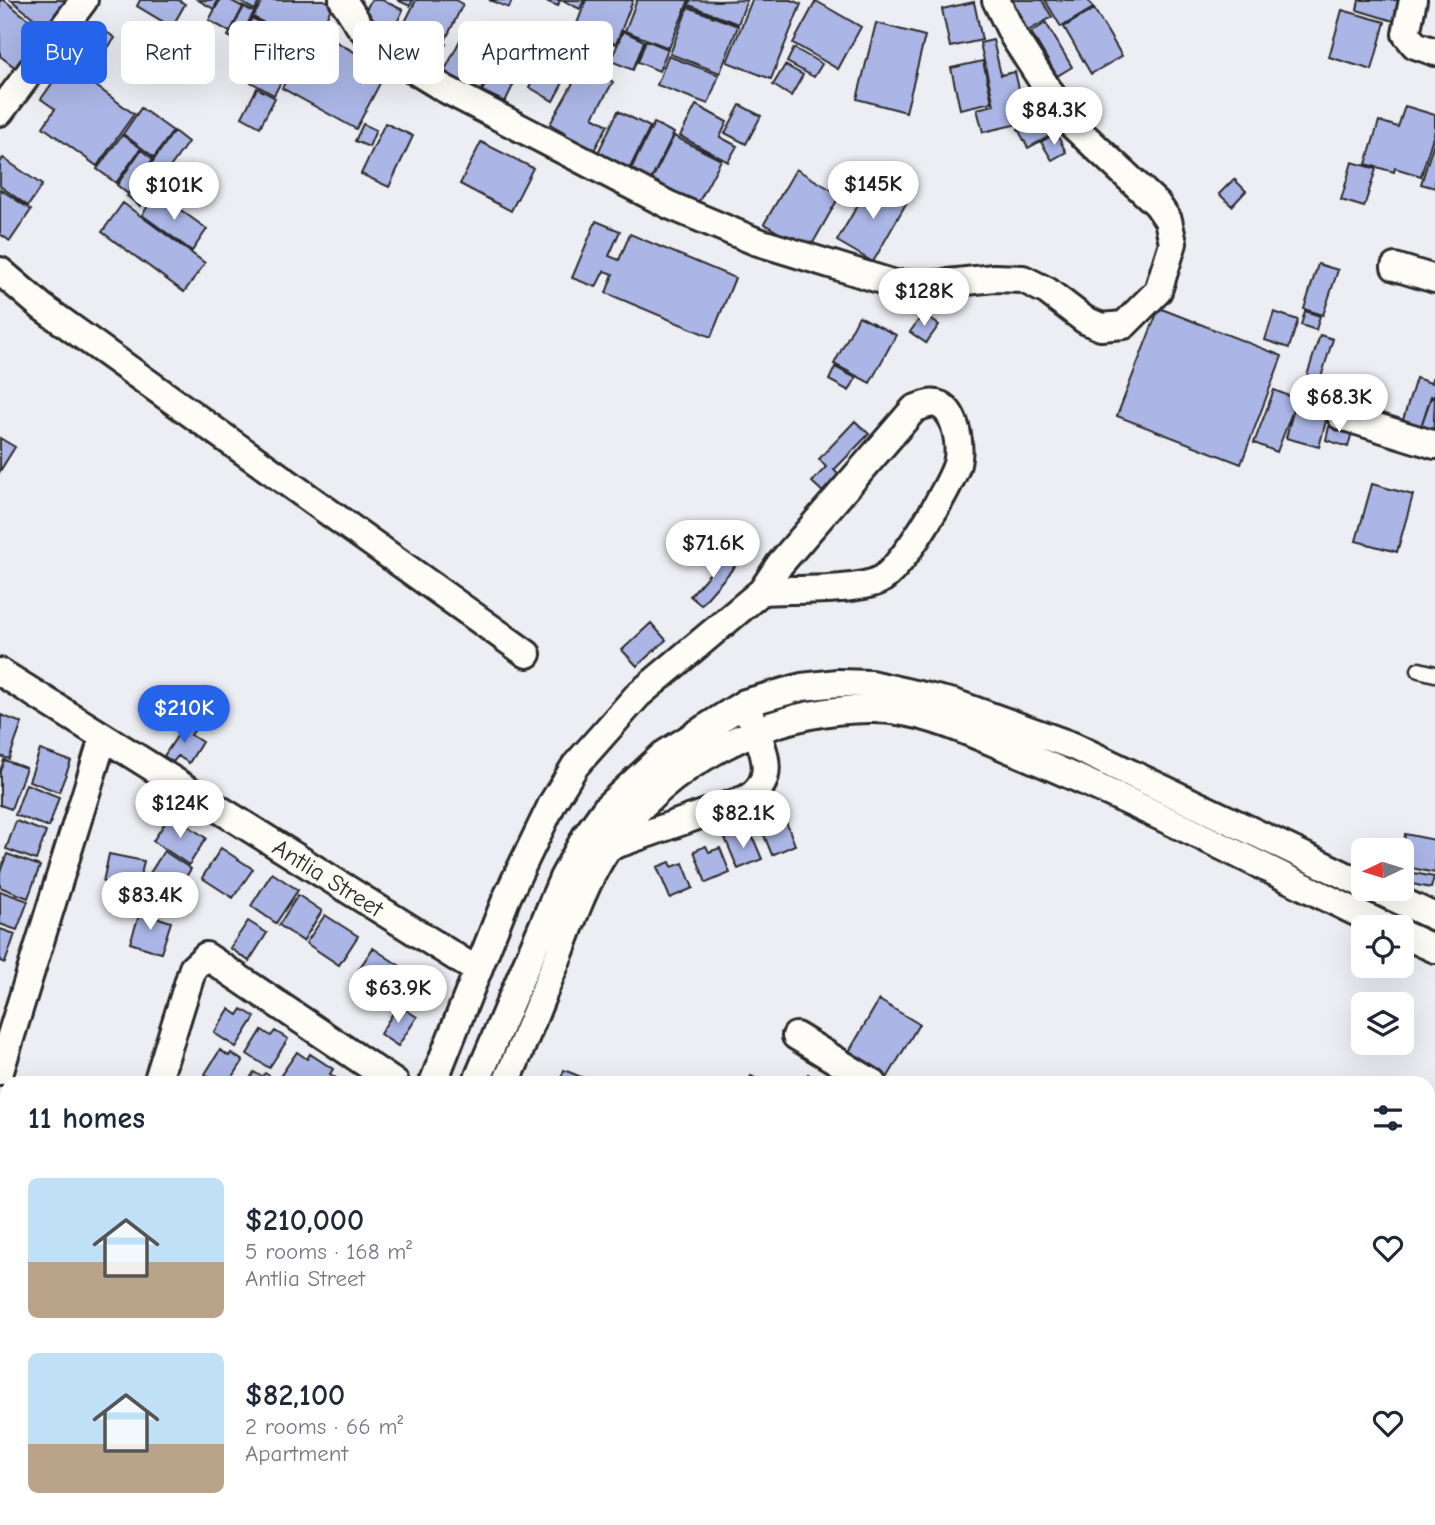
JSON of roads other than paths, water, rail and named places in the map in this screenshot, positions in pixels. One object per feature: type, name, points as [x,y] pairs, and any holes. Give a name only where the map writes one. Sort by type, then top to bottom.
[{"type":"street","points":[[0,112],[84,0]]},
{"type":"street","points":[[343,0],[374,42],[445,89],[669,205],[755,241],[895,284],[930,285],[994,278],[1023,279],[1047,290],[1084,320],[1101,327],[1125,325],[1158,291],[1173,243],[1168,220],[1157,204],[1069,122],[1014,37],[996,0]]},
{"type":"street","points":[[1413,0],[1406,34],[1415,45],[1435,52]]},
{"type":"street","points":[[1395,267],[1435,279]]},
{"type":"street","points":[[0,271],[64,323],[527,654]]},
{"type":"street","points":[[436,1076],[521,866],[553,802],[575,766],[638,695],[762,591],[780,564],[914,409],[928,403],[940,405],[952,418],[957,435],[957,463],[925,525],[896,568],[880,580],[847,587],[762,591]]},
{"type":"street","points":[[1341,416],[1435,445]]},
{"type":"street","name":"Antlia Street","points":[[0,672],[478,971]]},
{"type":"street","points":[[509,1076],[592,875],[596,842],[607,807],[663,755],[745,703],[802,687],[838,683],[871,684],[951,713],[1073,746],[1351,878]]},
{"type":"street","points":[[596,842],[746,799],[757,793],[767,775],[766,765],[745,703]]},
{"type":"street","points":[[479,1076],[563,878],[596,842],[634,815],[699,761],[734,740],[794,718],[827,712],[875,709],[908,714],[951,713],[1362,915]]},
{"type":"street","points":[[0,1071],[103,738]]},
{"type":"street","points":[[1401,901],[1435,917]]},
{"type":"street","points":[[1414,939],[1435,949]]},
{"type":"street","points":[[159,1076],[193,968],[206,956],[385,1076]]},
{"type":"street","points":[[796,1036],[862,1076]]},
{"type":"lane","points":[[1419,670],[1435,674]]}]
